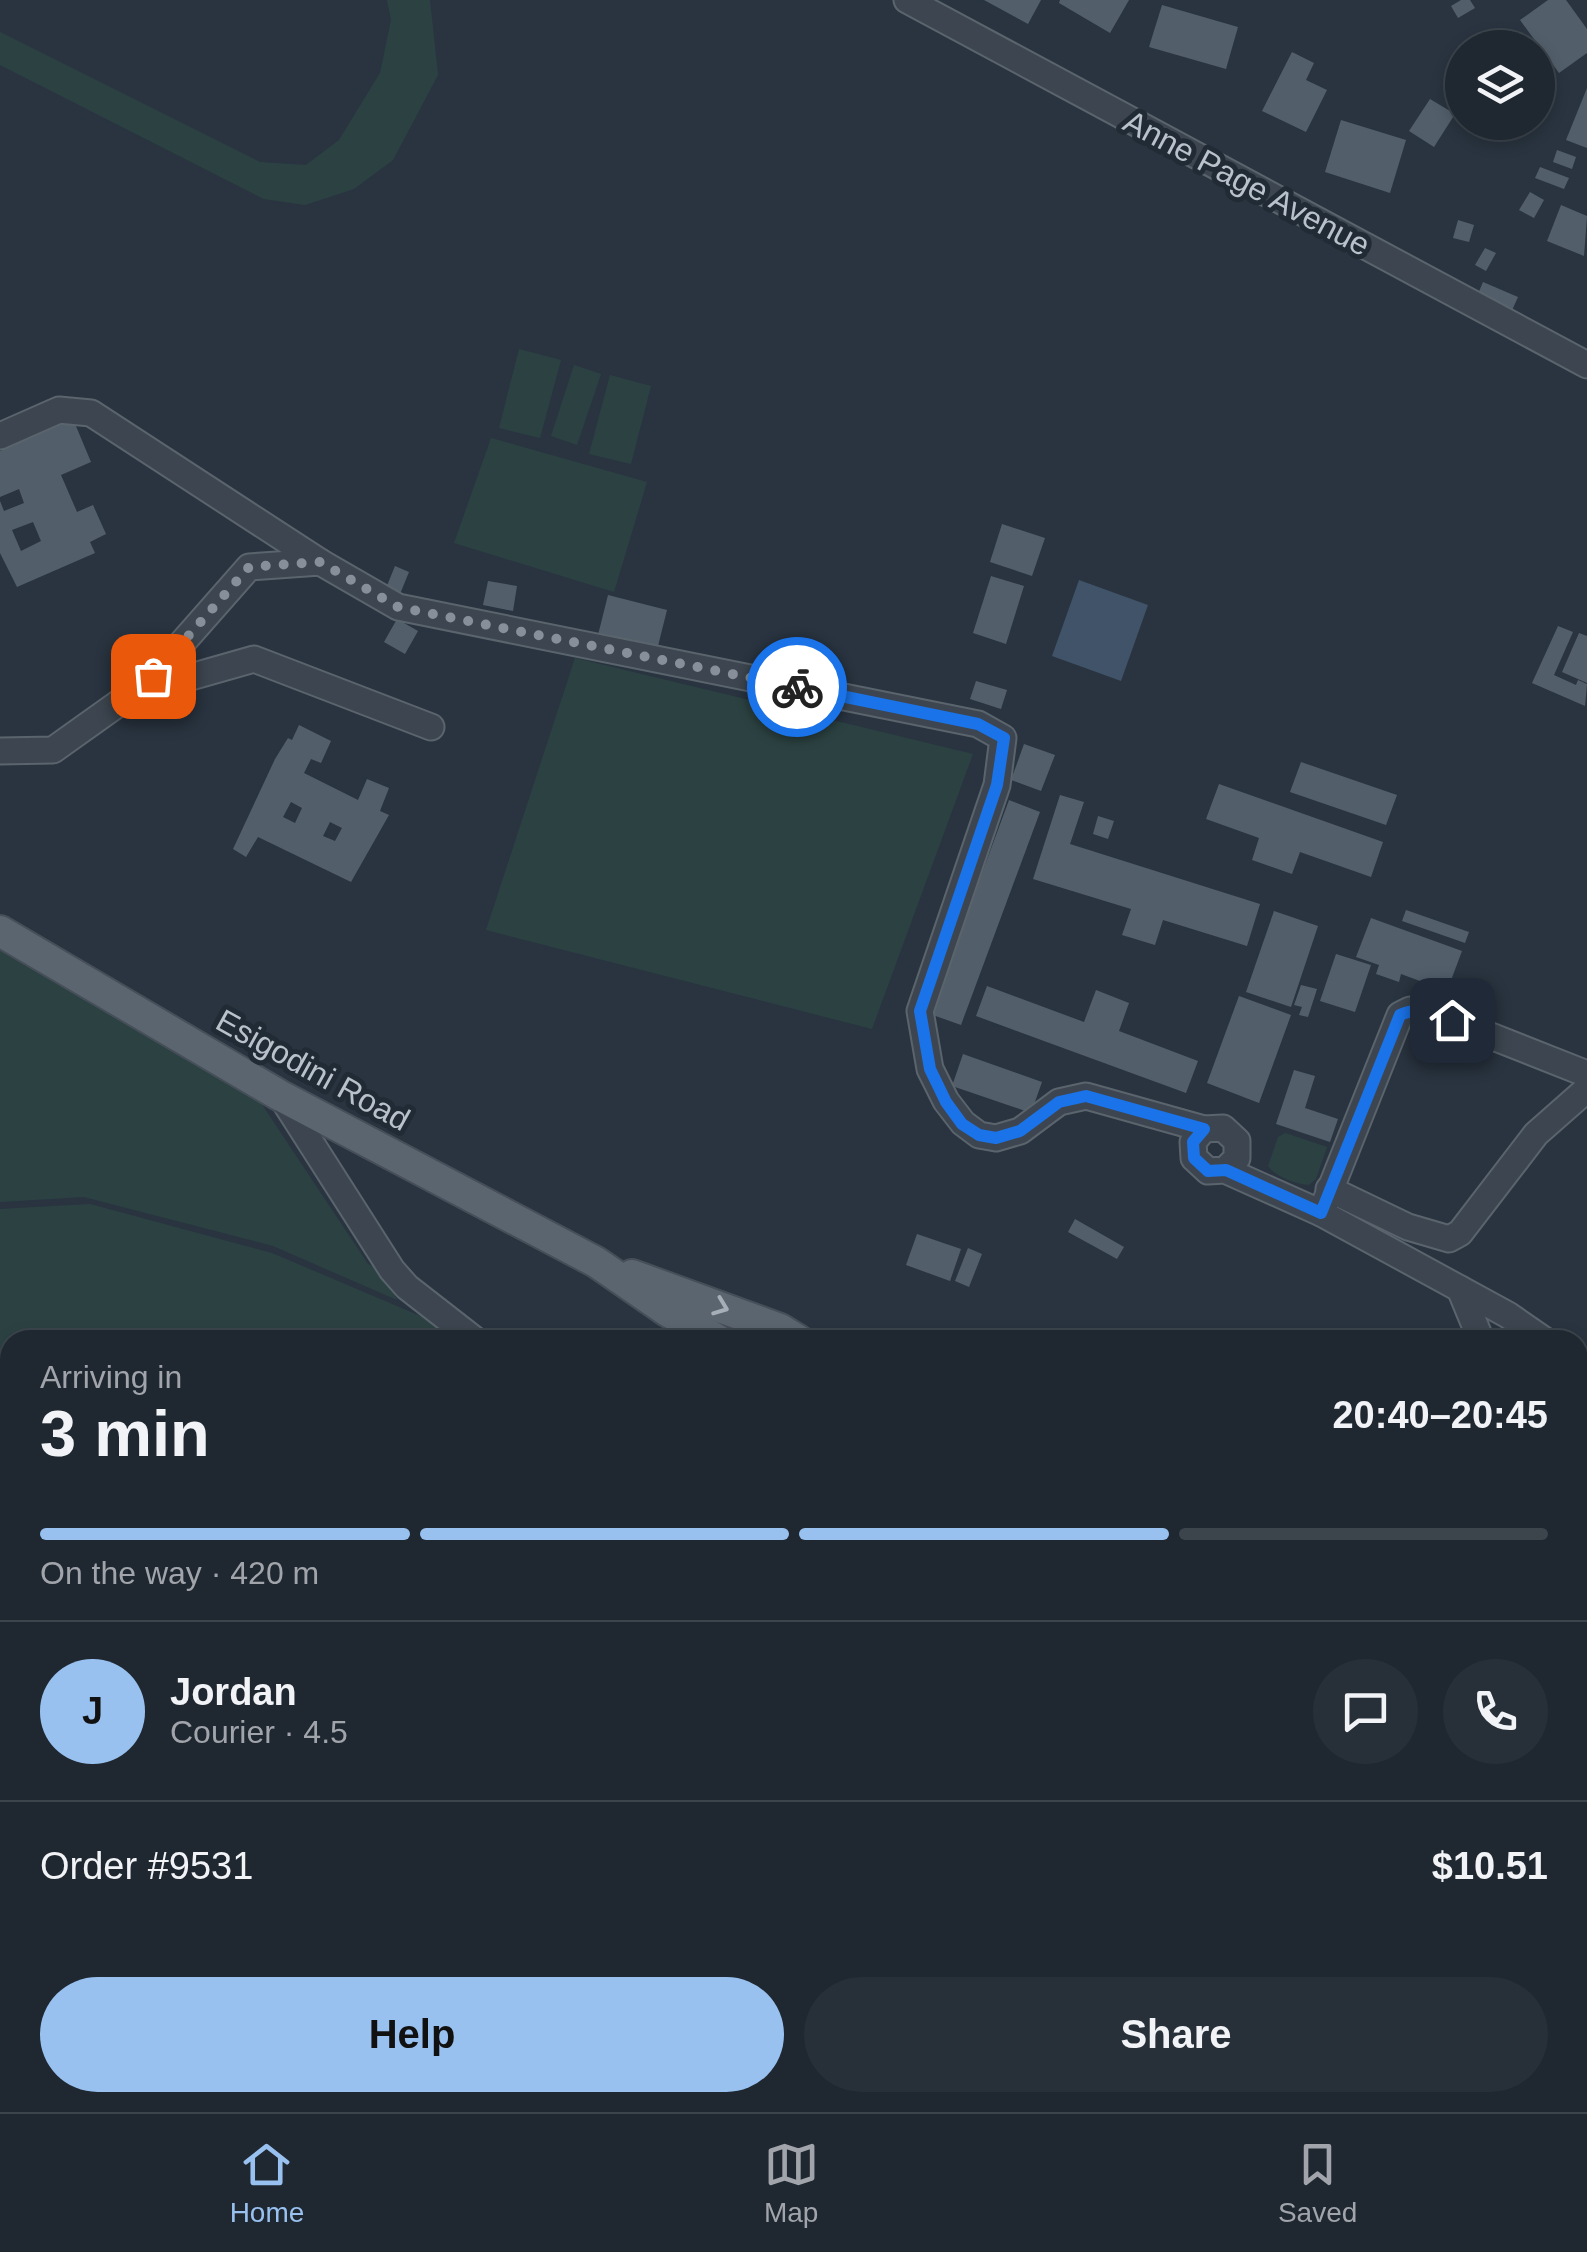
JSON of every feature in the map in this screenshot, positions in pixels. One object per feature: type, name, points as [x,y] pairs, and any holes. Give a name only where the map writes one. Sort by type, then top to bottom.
[{"type":"main road","name":"Esigodini Road","points":[[0,932],[280,1095],[596,1262],[700,1330]]},
{"type":"main road","name":"Esigodini Road","points":[[596,1262],[777,1330]]},
{"type":"street","name":"Anne Page Avenue","points":[[908,0],[1587,365]]},
{"type":"street","points":[[0,436],[59,410],[91,413],[320,562],[398,607],[978,724],[1004,738],[997,785],[920,1011],[930,1069],[962,1124],[979,1135],[996,1138],[1020,1131],[1059,1102],[1086,1096],[1204,1129],[1193,1142],[1194,1158],[1208,1171],[1226,1170],[1449,1239],[1460,1233],[1536,1134],[1587,1089]]},
{"type":"street","points":[[0,751],[54,750],[133,693],[153,676],[249,567],[320,562]]},
{"type":"street","points":[[133,693],[254,659],[431,727]]},
{"type":"street","points":[[1325,1201],[1400,1015],[1410,1010],[1426,1010],[1587,1074]]},
{"type":"street","points":[[280,1095],[392,1270],[407,1287],[462,1330]]},
{"type":"street","points":[[1325,1201],[1528,1330]]},
{"type":"street","points":[[1460,1288],[1476,1330]]},
{"type":"green space","points":[[387,0],[430,0],[438,75],[393,160],[354,189],[305,205],[264,199],[0,65],[0,32],[260,162],[306,165],[339,140],[380,73],[391,20]]},
{"type":"green space","points":[[519,349],[561,360],[540,438],[499,428]]},
{"type":"green space","points":[[574,365],[601,374],[577,445],[551,436]]},
{"type":"green space","points":[[610,375],[651,386],[631,464],[589,454]]},
{"type":"green space","points":[[491,438],[647,482],[614,592],[454,543]]},
{"type":"green space","points":[[575,658],[973,754],[872,1029],[486,930]]},
{"type":"green space","points":[[0,940],[255,1094],[368,1264],[383,1271],[397,1300],[273,1246],[84,1197],[0,1202]]},
{"type":"green space","points":[[1285,1133],[1327,1147],[1316,1179],[1309,1185],[1287,1179],[1268,1166],[1278,1137]]},
{"type":"green space","points":[[90,1204],[272,1253],[449,1330],[0,1330],[0,1209]]},
{"type":"water","points":[[1079,580],[1148,605],[1121,681],[1052,656]]},
{"type":"building","points":[[984,0],[1041,0],[1028,24]]},
{"type":"building","points":[[1129,0],[1110,33],[1059,3]]},
{"type":"building","points":[[1470,0],[1475,8],[1458,18],[1451,6]]},
{"type":"building","points":[[1548,0],[1566,0],[1587,29],[1587,53],[1559,73],[1555,68],[1555,30],[1527,30],[1520,20]]},
{"type":"building","points":[[1162,5],[1238,27],[1226,69],[1149,47]]},
{"type":"building","points":[[1292,52],[1314,63],[1306,80],[1327,90],[1306,132],[1262,111]]},
{"type":"building","points":[[1587,88],[1587,148],[1566,140]]},
{"type":"building","points":[[1430,99],[1445,108],[1445,130],[1434,147],[1409,131]]},
{"type":"building","points":[[1341,120],[1406,140],[1390,193],[1325,172]]},
{"type":"building","points":[[1557,150],[1576,157],[1572,169],[1553,162]]},
{"type":"building","points":[[1540,167],[1569,178],[1564,189],[1535,178]]},
{"type":"building","points":[[1530,192],[1544,200],[1534,218],[1519,210]]},
{"type":"building","points":[[1561,205],[1587,216],[1584,256],[1547,241]]},
{"type":"building","points":[[1458,220],[1474,225],[1469,242],[1453,238]]},
{"type":"building","points":[[1485,248],[1496,253],[1486,271],[1475,265]]},
{"type":"building","points":[[1483,282],[1518,297],[1509,317],[1475,301]]},
{"type":"building","points":[[73,419],[91,462],[61,475],[77,512],[93,505],[106,534],[90,542],[95,553],[17,587],[0,553],[0,501],[4,511],[24,503],[19,489],[0,497],[0,451]],"holes":[[[33,522],[41,541],[21,551],[12,530]]]},
{"type":"building","points":[[1002,524],[1045,538],[1032,576],[990,562]]},
{"type":"building","points":[[395,566],[409,572],[398,599],[384,593]]},
{"type":"building","points":[[991,576],[1024,586],[1006,644],[973,633]]},
{"type":"building","points":[[488,581],[517,586],[513,611],[483,605]]},
{"type":"building","points":[[608,595],[667,610],[657,650],[598,635]]},
{"type":"building","points":[[397,619],[418,631],[405,654],[384,642]]},
{"type":"building","points":[[1558,626],[1573,632],[1554,675],[1576,685],[1578,680],[1587,684],[1585,706],[1532,683]]},
{"type":"building","points":[[1579,633],[1587,636],[1587,683],[1562,672]]},
{"type":"building","points":[[976,681],[1007,690],[1001,709],[970,699]]},
{"type":"building","points":[[299,725],[331,741],[321,763],[311,759],[304,773],[358,800],[367,779],[389,788],[380,811],[389,815],[351,882],[258,837],[246,857],[233,849],[275,759],[288,738],[292,740]],"holes":[[[291,802],[302,808],[295,823],[283,817]],[[330,822],[342,828],[335,841],[323,836]]]},
{"type":"building","points":[[1024,744],[1055,755],[1041,791],[1011,780]]},
{"type":"building","points":[[1301,762],[1397,795],[1386,825],[1290,792]]},
{"type":"building","points":[[1219,784],[1383,842],[1371,877],[1300,852],[1292,874],[1252,860],[1259,838],[1206,819]]},
{"type":"building","points":[[1060,795],[1084,802],[1070,844],[1260,904],[1247,946],[1163,920],[1155,945],[1122,935],[1131,909],[1033,879]]},
{"type":"building","points":[[1009,800],[1040,812],[961,1025],[930,1014]]},
{"type":"building","points":[[1098,816],[1114,821],[1108,839],[1093,834]]},
{"type":"building","points":[[1406,910],[1469,932],[1465,943],[1402,921]]},
{"type":"building","points":[[1274,911],[1318,926],[1291,1007],[1246,992]]},
{"type":"building","points":[[1371,918],[1462,951],[1447,991],[1401,974],[1399,982],[1376,974],[1379,965],[1356,957]]},
{"type":"building","points":[[1336,954],[1371,965],[1355,1012],[1320,1001]]},
{"type":"building","points":[[1301,985],[1317,989],[1308,1017],[1299,1015],[1302,1007],[1294,1005]]},
{"type":"building","points":[[987,986],[1084,1022],[1096,990],[1129,1003],[1119,1031],[1198,1061],[1186,1093],[976,1016]]},
{"type":"building","points":[[1239,996],[1291,1015],[1259,1103],[1207,1083]]},
{"type":"building","points":[[963,1054],[1042,1082],[1031,1113],[952,1086]]},
{"type":"building","points":[[1294,1070],[1315,1076],[1305,1108],[1338,1119],[1330,1142],[1276,1124]]},
{"type":"building","points":[[1075,1219],[1124,1247],[1117,1259],[1068,1232]]},
{"type":"building","points":[[917,1234],[961,1249],[950,1281],[906,1265]]},
{"type":"building","points":[[968,1248],[982,1254],[969,1287],[955,1281]]},
{"type":"way so far","points":[[153,676],[249,567],[320,562],[398,607],[797,687]]},
{"type":"route","points":[[797,687],[978,724],[1004,738],[997,785],[920,1011],[930,1069],[962,1124],[979,1135],[996,1138],[1020,1131],[1059,1102],[1086,1096],[1204,1129],[1193,1142],[1194,1158],[1208,1171],[1226,1170],[1321,1213],[1400,1015],[1410,1010],[1426,1010],[1452,1020]]}]
